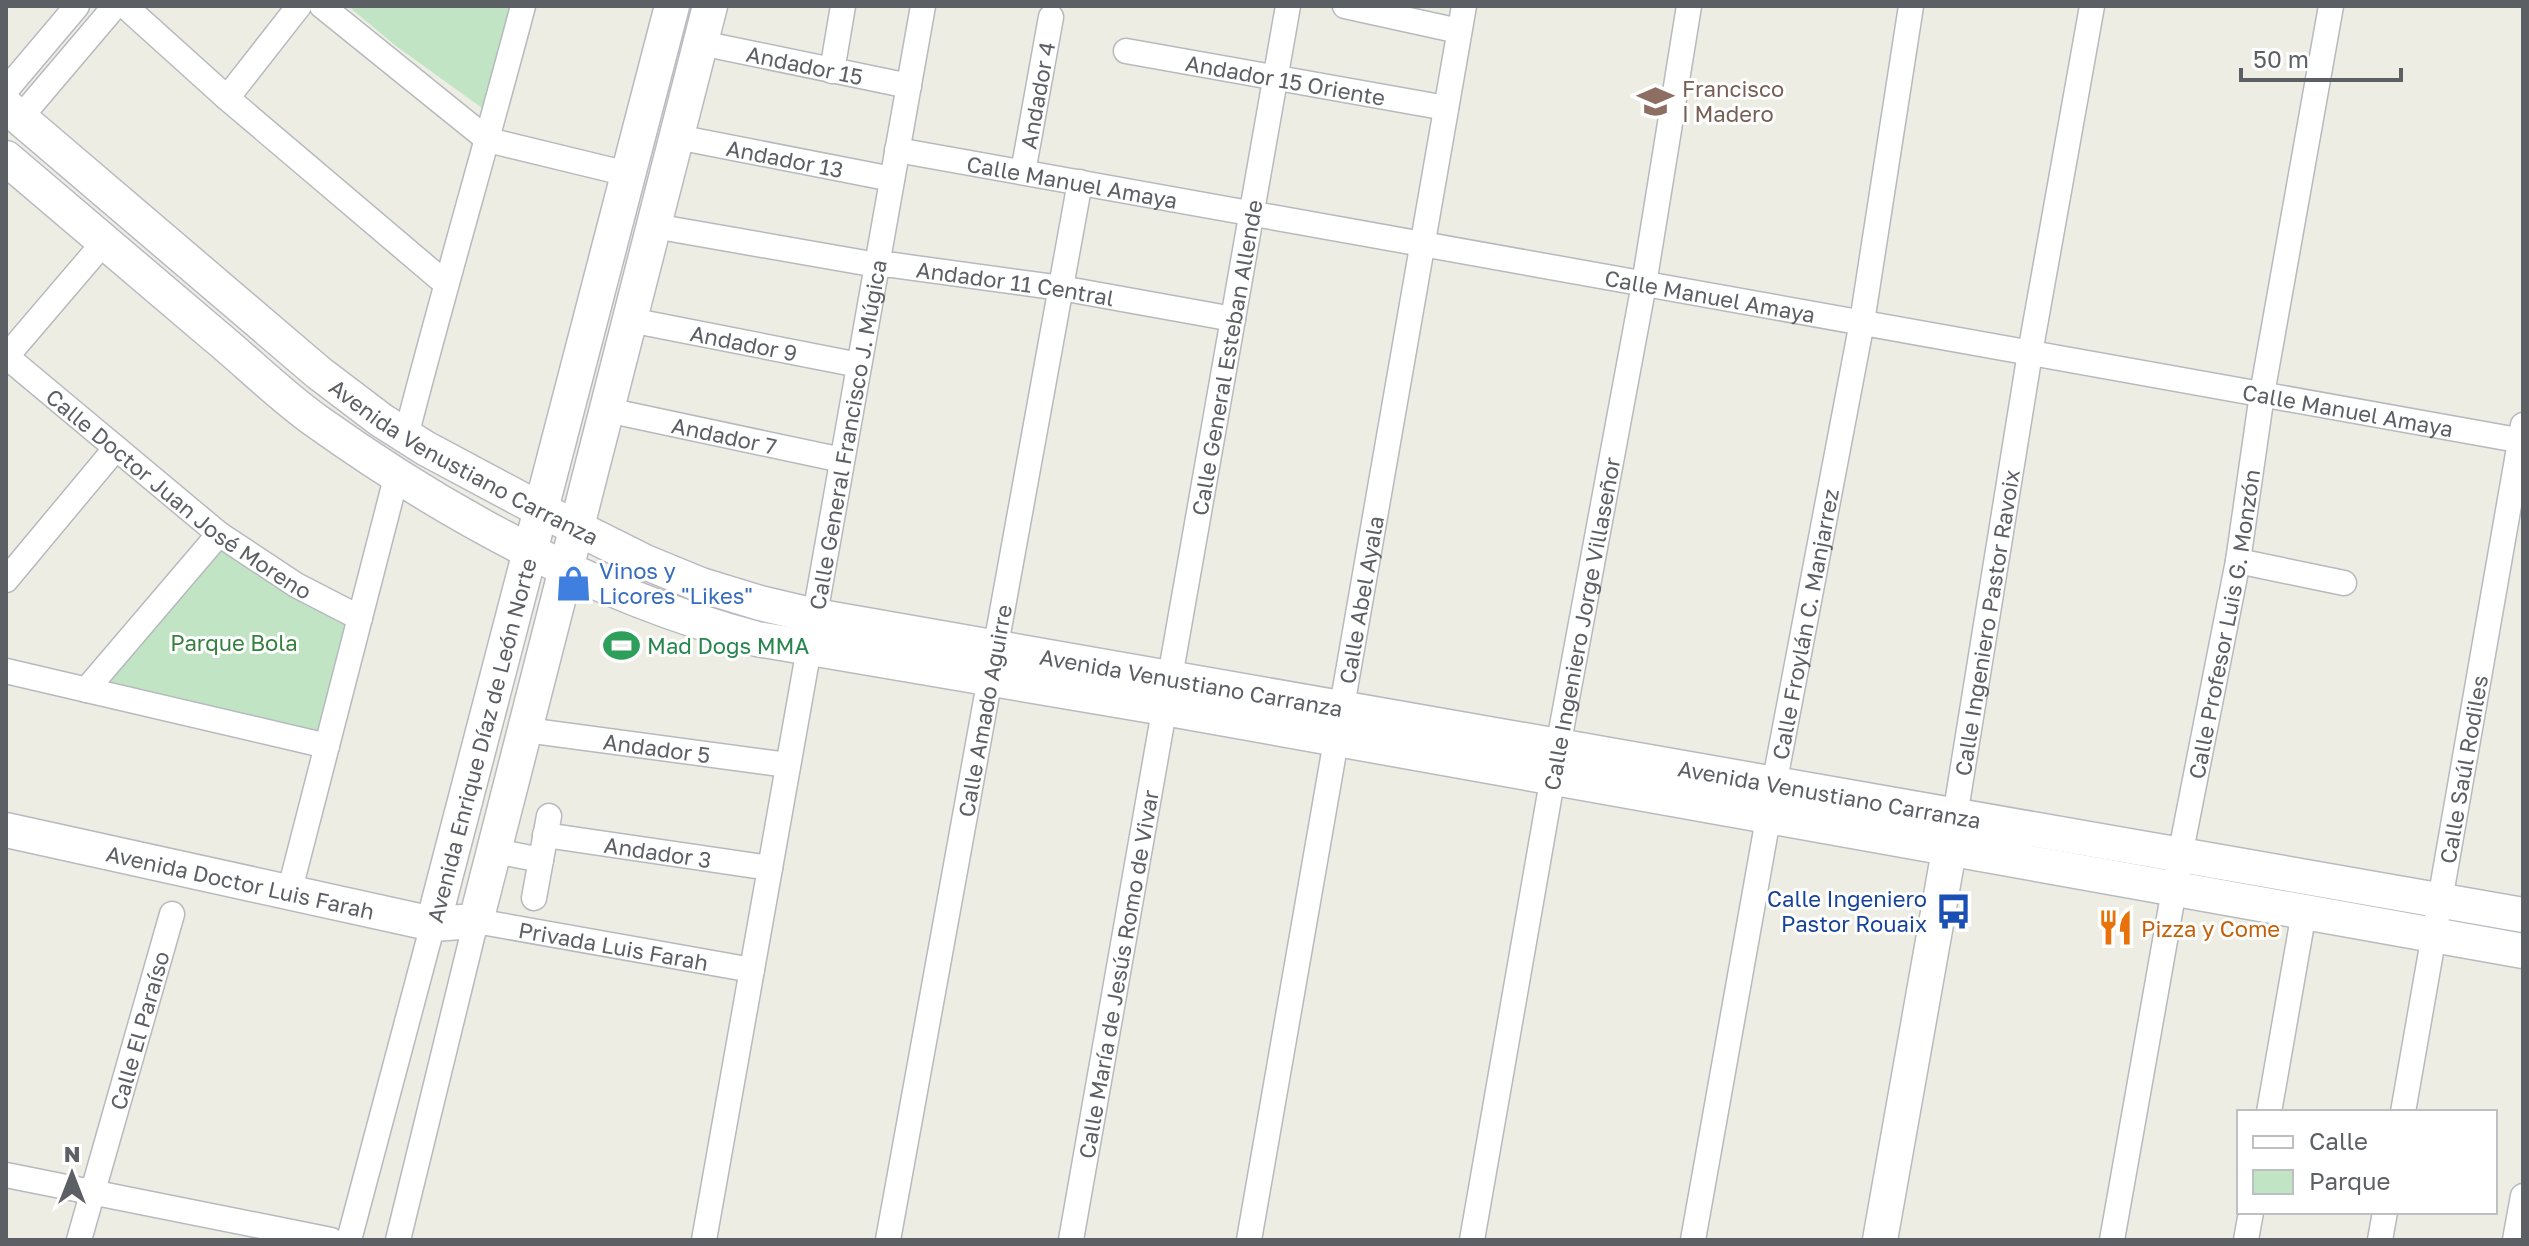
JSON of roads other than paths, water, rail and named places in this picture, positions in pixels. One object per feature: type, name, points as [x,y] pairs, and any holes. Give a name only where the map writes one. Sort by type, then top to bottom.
[{"type":"street","points":[[11,105],[77,6]]},
{"type":"street","points":[[11,105],[115,6]]},
{"type":"street","points":[[125,6],[227,98],[445,283]]},
{"type":"street","points":[[227,98],[299,6]]},
{"type":"street","points":[[322,6],[488,140],[628,174]]},
{"type":"street","points":[[406,436],[445,283],[488,140],[523,6]]},
{"type":"street","name":"Avenida Enrique Díaz de León Norte","points":[[349,1240],[672,6]]},
{"type":"street","name":"Avenida Enrique Díaz de León Norte","points":[[398,1240],[476,921],[710,6]]},
{"type":"street","points":[[832,71],[843,6]]},
{"type":"street","name":"Calle General Francisco J. Múgica","points":[[704,1240],[923,6]]},
{"type":"street","name":"Calle General Esteban Allende","points":[[1166,694],[1288,6]]},
{"type":"street","points":[[1345,6],[1459,31]]},
{"type":"street","name":"Calle Abel Ayala","points":[[1249,1240],[1464,6]]},
{"type":"street","name":"Calle Ingeniero Jorge Villaseñor","points":[[1472,1240],[1555,762],[1644,284],[1689,6]]},
{"type":"street","name":"Calle Froylán C. Manjarrez","points":[[1693,1240],[1771,800],[1862,322],[1911,6]]},
{"type":"street","name":"Calle Ingeniero Pastor Ravoix","points":[[1880,1240],[2092,6]]},
{"type":"street","name":"Calle Profesor Luis G. Monzón","points":[[2112,1240],[2180,856],[2238,561],[2262,394],[2331,6]]},
{"type":"street","name":"Andador 4","points":[[1023,172],[1051,17]]},
{"type":"street","name":"Andador 15","points":[[701,43],[909,86]]},
{"type":"street","name":"Andador 15 Oriente","points":[[1126,51],[1446,108]]},
{"type":"street","name":"Avenida Venustiano Carranza","points":[[11,105],[319,373],[406,436],[541,510],[645,562],[701,585],[760,603],[812,632]]},
{"type":"street","name":"Andador 13","points":[[677,137],[892,179]]},
{"type":"street","name":"Calle Manuel Amaya","points":[[897,150],[2262,394],[2522,436]]},
{"type":"street","name":"Avenida Venustiano Carranza","points":[[6,158],[313,418],[397,474],[530,552],[651,605],[711,627],[757,639],[812,632],[1952,832],[2180,856],[2523,915]]},
{"type":"street","name":"Calle Amado Aguirre","points":[[888,1240],[1080,182]]},
{"type":"street","name":"Andador 11 Central","points":[[654,226],[877,265],[1061,288],[1233,319]]},
{"type":"street","points":[[6,357],[105,241]]},
{"type":"street","name":"Andador 9","points":[[630,320],[859,365]]},
{"type":"street","name":"Calle Doctor Juan José Moreno","points":[[6,357],[219,534],[296,585],[360,618]]},
{"type":"street","name":"Andador 7","points":[[607,410],[842,460]]},
{"type":"street","name":"Calle Saúl Rodiles","points":[[2403,1110],[2522,436]]},
{"type":"street","points":[[6,580],[116,448]]},
{"type":"street","points":[[289,893],[397,474]]},
{"type":"street","points":[[86,690],[219,534]]},
{"type":"street","points":[[2238,561],[2344,583]]},
{"type":"street","points":[[6,671],[327,746]]},
{"type":"street","name":"Calle María de Jesús Romo de Vivar","points":[[1071,1240],[1166,694]]},
{"type":"street","name":"Andador 5","points":[[526,730],[788,765]]},
{"type":"street","name":"Avenida Doctor Luis Farah","points":[[6,830],[433,924],[476,921]]},
{"type":"street","name":"Avenida Venustiano Carranza","points":[[1952,832],[2174,889],[2523,951]]},
{"type":"street","points":[[534,898],[545,837]]},
{"type":"street","name":"Andador 3","points":[[495,851],[545,837],[770,868]]},
{"type":"street","points":[[2269,1110],[2304,912]]},
{"type":"street","name":"Calle El Paraíso","points":[[79,1240],[172,914]]},
{"type":"street","name":"Privada Luis Farah","points":[[476,921],[752,970]]},
{"type":"street","points":[[6,1175],[331,1240]]},
{"type":"street","points":[[2515,1240],[2523,1196]]},
{"type":"street","points":[[2246,1240],[2251,1214]]},
{"type":"street","points":[[2380,1240],[2385,1214]]},
{"type":"place","name":"Francisco I Madero","points":[[1656,101]]},
{"type":"place","name":"Vinos y Licores \"Likes\"","points":[[573,583]]},
{"type":"place","name":"Mad Dogs MMA","points":[[621,645]]},
{"type":"place","name":"Calle Ingeniero Pastor Rouaix","points":[[1953,911]]},
{"type":"place","name":"Pizza y Come","points":[[2115,928]]},
{"type":"park label","name":"Parque Bola","points":[[234,642]]}]
